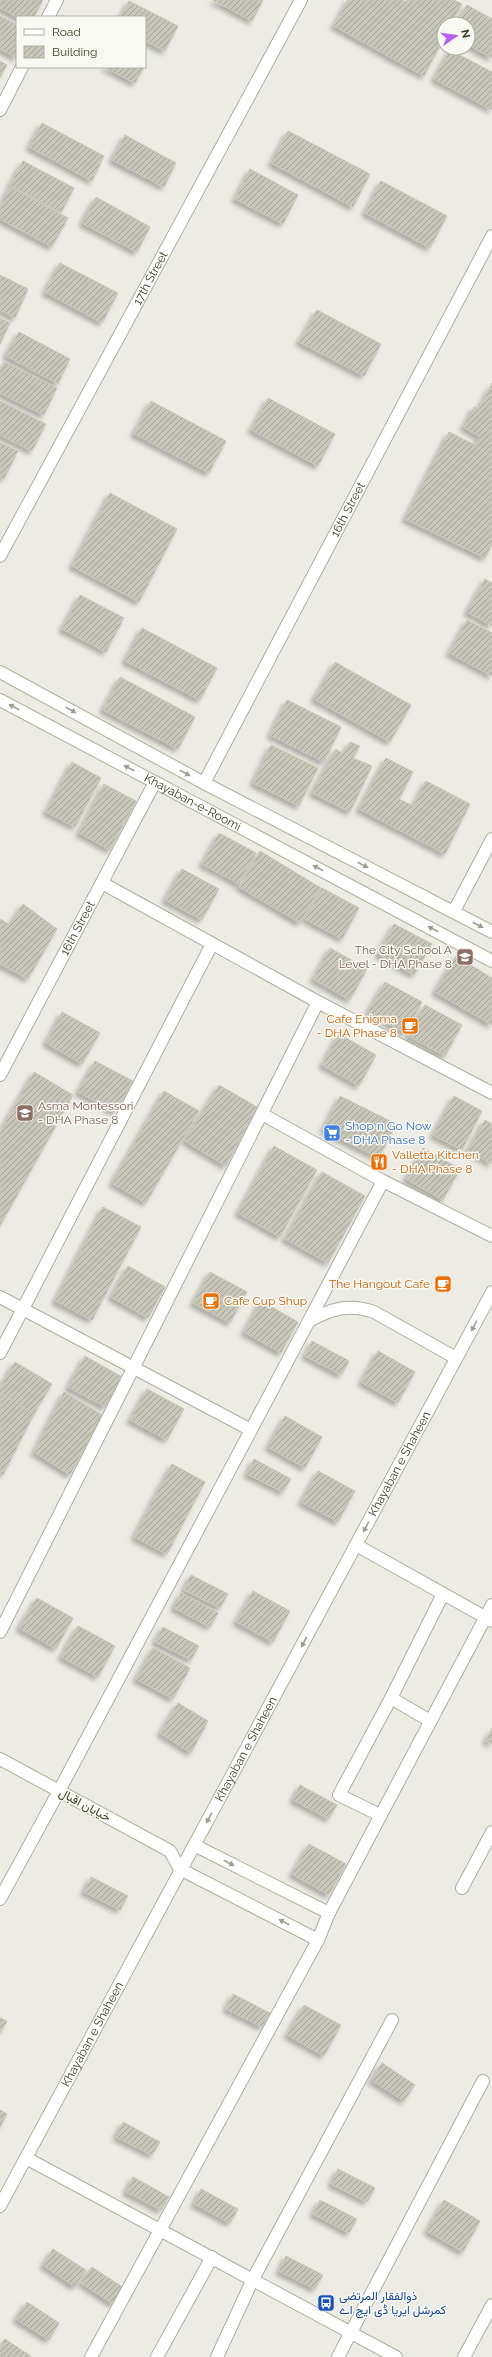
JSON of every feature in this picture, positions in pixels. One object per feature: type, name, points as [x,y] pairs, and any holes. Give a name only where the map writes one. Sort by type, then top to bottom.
[{"type":"street","points":[[49,16],[57,0]]},
{"type":"street","name":"17th Street","points":[[0,556],[301,0]]},
{"type":"street","points":[[0,110],[21,68]]},
{"type":"street","name":"16th Street","points":[[204,782],[492,236]]},
{"type":"street","name":"Khayaban-e-Roomi","points":[[0,672],[204,782],[492,932]]},
{"type":"street","name":"Khayaban-e-Roomi","points":[[0,700],[492,961]]},
{"type":"street","name":"16th Street","points":[[0,1075],[155,782]]},
{"type":"street","points":[[454,911],[492,839]]},
{"type":"street","points":[[102,883],[318,1002],[492,1093]]},
{"type":"street","points":[[0,1353],[212,944]]},
{"type":"street","points":[[0,1632],[318,1002]]},
{"type":"street","points":[[262,1114],[383,1181],[492,1236]]},
{"type":"street","points":[[0,1899],[60,1792],[383,1181]]},
{"type":"street","name":"Khayaban e Shaheen","points":[[0,2206],[180,1869],[492,1292]]},
{"type":"street","points":[[0,1296],[251,1430]]},
{"type":"street","points":[[309,1321],[330,1310],[348,1306],[362,1308],[374,1312],[456,1358]]},
{"type":"street","points":[[356,1545],[489,1619]]},
{"type":"street","points":[[380,1816],[339,1796],[391,1698],[443,1594]]},
{"type":"street","points":[[92,2357],[160,2229],[318,1940],[329,1913],[430,1722],[489,1619],[492,1605]]},
{"type":"street","points":[[391,1698],[430,1722]]},
{"type":"street","name":"خیابان اقبال","points":[[0,1759],[170,1851]]},
{"type":"street","points":[[462,1888],[492,1832]]},
{"type":"street","points":[[318,1940],[180,1869],[170,1851],[194,1845],[329,1913]]},
{"type":"street","points":[[217,2357],[253,2279],[392,2020]]},
{"type":"street","points":[[338,2357],[484,2081]]},
{"type":"street","points":[[26,2158],[396,2357]]},
{"type":"street","points":[[157,2357],[212,2257]]},
{"type":"street","points":[[464,2357],[492,2305]]},
{"type":"building","points":[[0,0],[43,0],[35,16],[16,16],[0,8]]},
{"type":"building","points":[[213,0],[263,0],[252,21]]},
{"type":"building","points":[[348,0],[402,0],[406,2],[407,0],[454,0],[462,4],[455,16],[436,16],[436,53],[424,76],[334,26]]},
{"type":"building","points":[[129,1],[178,26],[165,51],[146,42],[146,16],[122,16]]},
{"type":"building","points":[[467,5],[492,19],[492,58],[476,49],[476,16],[461,16]]},
{"type":"building","points":[[0,16],[16,24],[16,57],[0,49]]},
{"type":"building","points":[[447,56],[461,56],[492,72],[492,110],[434,79]]},
{"type":"building","points":[[0,61],[7,65],[0,77]]},
{"type":"building","points":[[106,68],[143,68],[135,83]]},
{"type":"building","points":[[42,123],[104,156],[92,181],[29,147]]},
{"type":"building","points":[[288,131],[370,174],[353,207],[271,163]]},
{"type":"building","points":[[125,135],[176,163],[164,187],[112,160]]},
{"type":"building","points":[[23,161],[74,188],[61,213],[10,185]]},
{"type":"building","points":[[250,169],[298,195],[283,224],[235,199]]},
{"type":"building","points":[[381,181],[447,216],[430,248],[365,213]]},
{"type":"building","points":[[10,187],[68,218],[52,247],[0,219],[0,206]]},
{"type":"building","points":[[96,197],[150,227],[137,252],[82,223]]},
{"type":"building","points":[[60,263],[118,293],[102,323],[45,292]]},
{"type":"building","points":[[0,275],[28,289],[15,318],[0,310]]},
{"type":"building","points":[[317,310],[381,344],[364,376],[299,342]]},
{"type":"building","points":[[0,318],[10,323],[0,344]]},
{"type":"building","points":[[19,332],[70,359],[58,384],[6,356]]},
{"type":"building","points":[[4,362],[57,388],[44,415],[0,393],[0,371]]},
{"type":"building","points":[[492,383],[492,545],[485,558],[405,519],[449,432],[475,445],[480,437],[463,427],[474,407],[479,409]]},
{"type":"building","points":[[268,398],[335,434],[318,466],[251,430]]},
{"type":"building","points":[[0,401],[46,424],[32,451],[0,435]]},
{"type":"building","points":[[151,401],[226,441],[209,473],[134,434]]},
{"type":"building","points":[[0,443],[18,451],[4,479],[0,477]]},
{"type":"building","points":[[110,493],[177,529],[139,602],[72,566]]},
{"type":"building","points":[[485,579],[492,583],[492,626],[467,612]]},
{"type":"building","points":[[80,595],[124,618],[106,652],[62,629]]},
{"type":"building","points":[[467,620],[492,633],[492,676],[449,653]]},
{"type":"building","points":[[142,628],[217,668],[200,700],[125,661]]},
{"type":"building","points":[[335,662],[411,705],[390,742],[314,699]]},
{"type":"building","points":[[120,677],[195,717],[178,749],[103,710]]},
{"type":"building","points":[[287,700],[341,727],[324,762],[270,735]]},
{"type":"building","points":[[350,742],[360,746],[353,758],[372,766],[350,812],[312,793],[336,749],[343,754]]},
{"type":"building","points":[[271,745],[318,768],[299,806],[253,783]]},
{"type":"building","points":[[386,758],[413,772],[399,799],[413,806],[426,781],[470,804],[445,854],[359,809]]},
{"type":"building","points":[[72,762],[101,778],[75,827],[46,812]]},
{"type":"building","points":[[104,784],[136,801],[110,850],[79,833]]},
{"type":"building","points":[[219,833],[256,853],[239,884],[202,864]]},
{"type":"building","points":[[260,851],[321,888],[300,923],[239,887]]},
{"type":"building","points":[[182,869],[219,889],[202,920],[165,900]]},
{"type":"building","points":[[322,888],[359,908],[342,939],[305,919]]},
{"type":"building","points":[[23,904],[57,929],[28,979],[0,964],[0,919],[10,925]]},
{"type":"building","points":[[394,924],[432,944],[414,975],[378,954]]},
{"type":"building","points":[[330,948],[367,969],[350,1000],[313,979]]},
{"type":"building","points":[[456,956],[492,978],[492,1025],[435,992]]},
{"type":"building","points":[[385,982],[422,1002],[405,1033],[368,1012]]},
{"type":"building","points":[[425,1005],[462,1025],[445,1056],[408,1036]]},
{"type":"building","points":[[62,1012],[100,1033],[82,1064],[46,1043]]},
{"type":"building","points":[[339,1034],[376,1055],[359,1086],[322,1065]]},
{"type":"building","points":[[95,1061],[133,1081],[115,1112],[78,1092]]},
{"type":"building","points":[[34,1072],[73,1095],[0,1226],[0,1132]]},
{"type":"building","points":[[219,1085],[257,1107],[226,1166],[185,1141]]},
{"type":"building","points":[[164,1091],[199,1111],[146,1203],[112,1183]]},
{"type":"building","points":[[340,1096],[396,1124],[379,1158],[323,1130]]},
{"type":"building","points":[[454,1096],[482,1111],[462,1150],[433,1135]]},
{"type":"building","points":[[485,1120],[492,1124],[492,1164],[468,1151]]},
{"type":"building","points":[[274,1146],[317,1170],[280,1237],[238,1213]]},
{"type":"building","points":[[423,1148],[460,1169],[443,1200],[406,1179]]},
{"type":"building","points":[[322,1172],[365,1196],[328,1263],[285,1239]]},
{"type":"building","points":[[103,1207],[141,1227],[92,1320],[55,1301]]},
{"type":"building","points":[[128,1266],[165,1287],[148,1318],[111,1297]]},
{"type":"building","points":[[210,1272],[247,1292],[230,1323],[193,1303]]},
{"type":"building","points":[[261,1301],[298,1322],[281,1353],[244,1332]]},
{"type":"building","points":[[312,1341],[349,1361],[341,1375],[305,1356]]},
{"type":"building","points":[[378,1351],[415,1372],[398,1403],[361,1382]]},
{"type":"building","points":[[85,1356],[122,1377],[105,1407],[68,1387]]},
{"type":"building","points":[[15,1362],[52,1384],[34,1414],[0,1393],[0,1387]]},
{"type":"building","points":[[147,1389],[184,1409],[167,1440],[130,1420]]},
{"type":"building","points":[[64,1392],[102,1415],[70,1475],[34,1452]]},
{"type":"building","points":[[0,1393],[34,1414],[3,1475],[0,1473]]},
{"type":"building","points":[[285,1416],[322,1437],[305,1468],[268,1447]]},
{"type":"building","points":[[254,1459],[291,1479],[283,1492],[247,1474]]},
{"type":"building","points":[[172,1464],[205,1482],[167,1554],[134,1537]]},
{"type":"building","points":[[318,1471],[355,1491],[338,1522],[301,1502]]},
{"type":"building","points":[[191,1575],[228,1594],[220,1608],[184,1590]]},
{"type":"building","points":[[253,1591],[290,1611],[273,1642],[236,1622]]},
{"type":"building","points":[[181,1593],[218,1613],[210,1627],[174,1608]]},
{"type":"building","points":[[37,1598],[73,1618],[56,1649],[19,1628]]},
{"type":"building","points":[[78,1626],[115,1646],[98,1677],[61,1657]]},
{"type":"building","points":[[163,1627],[199,1646],[191,1660],[155,1642]]},
{"type":"building","points":[[153,1648],[190,1668],[173,1699],[136,1679]]},
{"type":"building","points":[[178,1703],[208,1721],[191,1753],[160,1733]]},
{"type":"building","points":[[492,1728],[492,1744],[486,1741]]},
{"type":"building","points":[[300,1785],[337,1805],[329,1819],[293,1800]]},
{"type":"building","points":[[309,1844],[346,1864],[329,1895],[292,1874]]},
{"type":"building","points":[[91,1877],[128,1896],[120,1910],[84,1892]]},
{"type":"building","points":[[233,1994],[270,2013],[262,2027],[226,2009]]},
{"type":"building","points":[[304,2005],[341,2025],[324,2056],[287,2035]]},
{"type":"building","points":[[0,2018],[7,2021],[0,2033]]},
{"type":"building","points":[[382,2063],[415,2085],[404,2101],[371,2080]]},
{"type":"building","points":[[0,2110],[7,2114],[0,2127]]},
{"type":"building","points":[[123,2122],[160,2142],[152,2155],[116,2137]]},
{"type":"building","points":[[338,2169],[375,2188],[367,2202],[331,2184]]},
{"type":"building","points":[[133,2177],[169,2197],[161,2210],[126,2192]]},
{"type":"building","points":[[201,2189],[238,2209],[230,2223],[194,2204]]},
{"type":"building","points":[[320,2200],[357,2219],[349,2233],[313,2214]]},
{"type":"building","points":[[444,2200],[480,2221],[463,2252],[427,2231]]},
{"type":"building","points":[[53,2249],[86,2270],[75,2287],[43,2265]]},
{"type":"building","points":[[286,2256],[323,2275],[315,2289],[279,2271]]},
{"type":"building","points":[[92,2267],[124,2288],[113,2304],[81,2283]]},
{"type":"building","points":[[27,2302],[59,2323],[49,2340],[16,2319]]},
{"type":"building","points":[[5,2339],[32,2357],[0,2357],[0,2347]]},
{"type":"place","name":"The City School A Level - DHA Phase 8","points":[[465,957]]},
{"type":"place","name":"Cafe Enigma - DHA Phase 8","points":[[410,1026]]},
{"type":"place","name":"Asma Montessori - DHA Phase 8","points":[[25,1113]]},
{"type":"place","name":"Shop n Go Now - DHA Phase 8","points":[[332,1133]]},
{"type":"place","name":"Valletta Kitchen - DHA Phase 8","points":[[379,1162]]},
{"type":"place","name":"The Hangout Cafe","points":[[443,1284]]},
{"type":"place","name":"Cafe Cup Shup","points":[[211,1301]]},
{"type":"place","name":"ذوالفقار المرتضی کمرشل ایریا ڈی ایچ اے","points":[[326,2303]]}]
